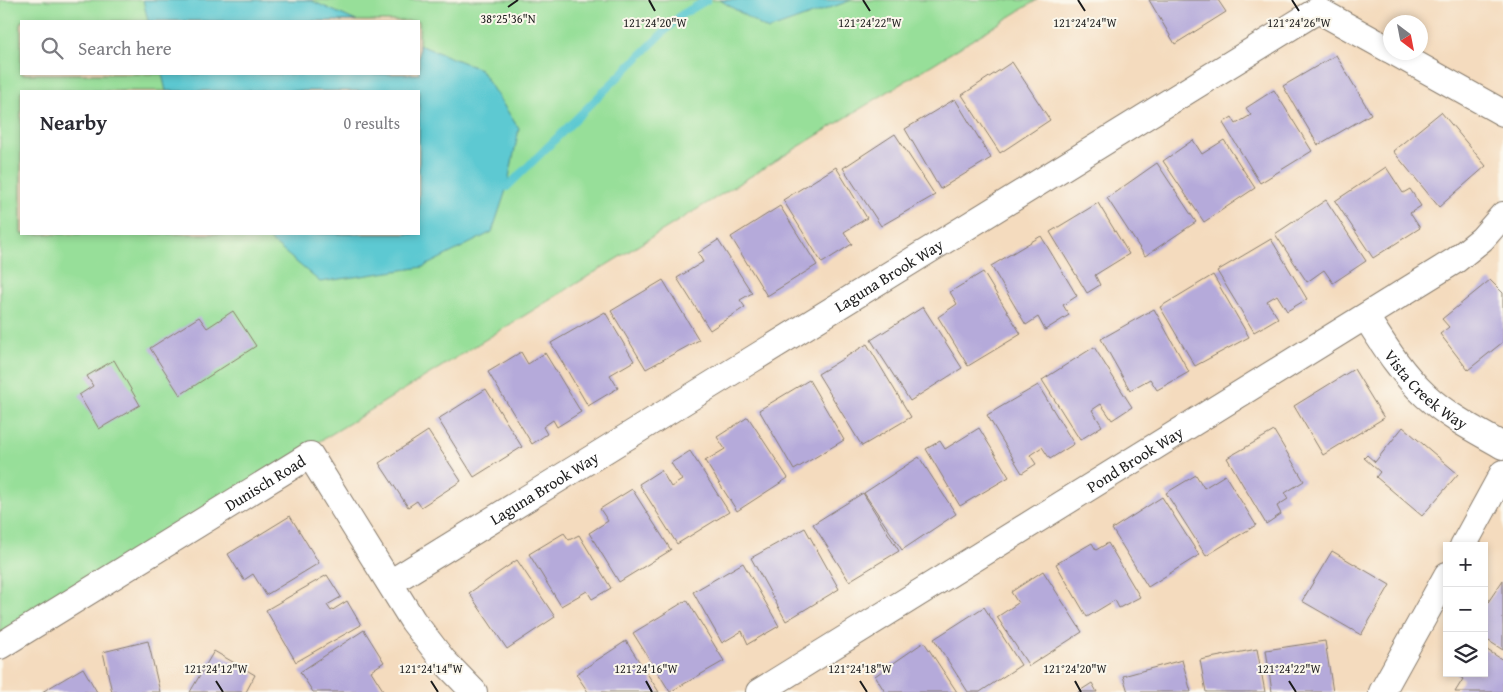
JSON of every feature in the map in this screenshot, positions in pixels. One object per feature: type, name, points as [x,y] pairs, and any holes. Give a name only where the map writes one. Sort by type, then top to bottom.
[{"type":"street","name":"Laguna Brook Way","points":[[390,583],[1318,10],[1383,46]]},
{"type":"street","points":[[1408,60],[1503,113]]},
{"type":"street","name":"Pond Brook Way","points":[[759,692],[1456,260],[1482,239],[1503,215]]},
{"type":"street","name":"Vista Creek Way","points":[[1366,317],[1403,372],[1426,396],[1452,417],[1503,446]]},
{"type":"street","name":"Dunisch Road","points":[[0,646],[310,455],[413,621],[442,660],[474,692]]},
{"type":"street","points":[[1465,542],[1503,473]]},
{"type":"street","points":[[1382,692],[1443,582]]},
{"type":"green space","points":[[0,0],[1037,0],[358,418],[0,635]]},
{"type":"water","points":[[143,0],[310,0],[354,20],[148,20]]},
{"type":"water","points":[[720,0],[852,0],[768,30]]},
{"type":"water","points":[[420,45],[480,69],[519,129],[507,187],[492,232],[423,267],[320,282],[264,235],[420,235],[420,90],[166,90],[162,75],[420,75]]},
{"type":"building","points":[[1149,0],[1218,0],[1226,12],[1175,44]]},
{"type":"building","points":[[1336,55],[1371,114],[1318,145],[1283,86]]},
{"type":"building","points":[[1012,62],[1050,120],[1000,153],[962,95]]},
{"type":"building","points":[[1274,90],[1312,151],[1260,183],[1223,123],[1232,117],[1236,124],[1251,115],[1246,108]]},
{"type":"building","points":[[955,99],[991,158],[940,189],[905,129]]},
{"type":"building","points":[[1441,112],[1486,166],[1439,207],[1393,151]]},
{"type":"building","points":[[895,134],[935,195],[881,226],[843,168]]},
{"type":"building","points":[[1193,140],[1202,154],[1224,140],[1255,188],[1204,222],[1163,161]]},
{"type":"building","points":[[1157,163],[1196,222],[1145,256],[1107,198]]},
{"type":"building","points":[[836,167],[867,218],[844,232],[852,244],[822,263],[783,200]]},
{"type":"building","points":[[1386,167],[1403,193],[1410,189],[1421,206],[1410,213],[1420,228],[1373,258],[1335,201]]},
{"type":"building","points":[[1326,200],[1366,261],[1333,283],[1324,270],[1307,282],[1275,234]]},
{"type":"building","points":[[1098,203],[1129,254],[1095,275],[1100,285],[1087,293],[1050,232]]},
{"type":"building","points":[[780,206],[817,265],[767,296],[731,237]]},
{"type":"building","points":[[1041,236],[1077,296],[1063,305],[1069,315],[1045,330],[1038,317],[1026,325],[991,266]]},
{"type":"building","points":[[1271,239],[1307,299],[1287,311],[1277,295],[1267,301],[1278,318],[1254,332],[1217,271]]},
{"type":"building","points":[[718,240],[752,293],[740,300],[745,307],[710,330],[677,278],[703,262],[698,253]]},
{"type":"building","points":[[983,272],[1021,334],[968,366],[938,317],[957,304],[950,292]]},
{"type":"building","points":[[1213,275],[1249,337],[1195,366],[1160,307]]},
{"type":"building","points":[[663,280],[699,340],[646,369],[611,311]]},
{"type":"building","points":[[1490,280],[1503,293],[1503,342],[1468,370],[1440,334],[1449,327],[1442,319]]},
{"type":"building","points":[[923,307],[962,368],[910,401],[871,340]]},
{"type":"building","points":[[1154,309],[1189,372],[1157,390],[1150,379],[1130,390],[1101,339]]},
{"type":"building","points":[[233,311],[256,346],[180,395],[150,348],[199,317],[207,328]]},
{"type":"building","points":[[605,312],[634,361],[610,375],[618,388],[588,406],[551,343]]},
{"type":"building","points":[[867,344],[911,417],[862,446],[818,374]]},
{"type":"building","points":[[1094,347],[1132,407],[1112,420],[1101,404],[1092,410],[1102,426],[1080,440],[1042,380]]},
{"type":"building","points":[[521,352],[528,364],[545,353],[581,412],[557,427],[553,420],[543,427],[547,434],[532,444],[488,372]]},
{"type":"building","points":[[114,360],[140,405],[99,429],[79,395],[93,386],[87,376]]},
{"type":"building","points":[[1354,369],[1384,418],[1323,455],[1294,406]]},
{"type":"building","points":[[809,380],[844,440],[794,470],[759,410]]},
{"type":"building","points":[[1038,385],[1074,444],[1050,459],[1042,447],[1030,455],[1036,464],[1022,473],[987,415]]},
{"type":"building","points":[[486,389],[522,447],[474,477],[438,419]]},
{"type":"building","points":[[748,417],[788,478],[737,511],[705,461],[725,449],[717,437]]},
{"type":"building","points":[[1403,427],[1458,474],[1422,516],[1376,477],[1380,472],[1364,458],[1367,455],[1375,462]]},
{"type":"building","points":[[979,428],[1009,477],[960,506],[926,449],[940,441],[945,449]]},
{"type":"building","points":[[428,431],[461,481],[421,507],[417,501],[408,507],[379,463]]},
{"type":"building","points":[[1274,431],[1304,481],[1285,493],[1288,499],[1277,506],[1281,514],[1266,524],[1227,458]]},
{"type":"building","points":[[690,451],[729,512],[677,544],[639,484],[661,470],[671,487],[682,480],[671,463]]},
{"type":"building","points":[[919,457],[956,514],[902,550],[864,493]]},
{"type":"building","points":[[1196,475],[1204,488],[1225,475],[1256,525],[1206,556],[1166,493]]},
{"type":"building","points":[[632,489],[671,550],[619,582],[589,533],[608,521],[600,509]]},
{"type":"building","points":[[863,493],[899,551],[849,581],[813,524]]},
{"type":"building","points":[[1162,497],[1199,555],[1148,587],[1112,529]]},
{"type":"building","points":[[290,516],[319,563],[266,595],[253,574],[244,580],[228,554]]},
{"type":"building","points":[[805,528],[839,589],[786,621],[751,558]]},
{"type":"building","points":[[564,533],[569,540],[579,535],[611,588],[592,599],[587,591],[561,606],[529,554]]},
{"type":"building","points":[[1092,543],[1096,550],[1108,543],[1140,597],[1119,608],[1115,600],[1087,617],[1056,564]]},
{"type":"building","points":[[1332,551],[1390,585],[1361,635],[1302,601]]},
{"type":"building","points":[[517,560],[555,617],[507,649],[469,593]]},
{"type":"building","points":[[743,563],[779,626],[748,644],[742,631],[722,643],[693,592]]},
{"type":"building","points":[[1043,571],[1082,632],[1029,666],[997,617],[1018,603],[1011,592]]},
{"type":"building","points":[[327,575],[341,597],[327,605],[331,611],[347,601],[361,625],[296,662],[266,610]]},
{"type":"building","points":[[1503,580],[1503,650],[1488,641],[1488,602]]},
{"type":"building","points":[[687,600],[724,661],[670,692],[633,633]]},
{"type":"building","points":[[984,607],[1021,665],[980,692],[968,692],[934,639]]},
{"type":"building","points":[[364,630],[384,662],[371,671],[383,690],[380,692],[313,692],[300,672]]},
{"type":"building","points":[[148,641],[160,692],[112,692],[103,652]]},
{"type":"building","points":[[626,641],[659,692],[588,692],[576,674]]},
{"type":"building","points":[[1325,641],[1333,692],[1272,692],[1266,650]]},
{"type":"building","points":[[924,642],[957,692],[885,692],[875,676]]},
{"type":"building","points":[[1257,649],[1265,692],[1206,692],[1200,660]]},
{"type":"building","points":[[214,651],[255,675],[246,692],[190,692]]},
{"type":"building","points":[[1488,651],[1503,660],[1503,692],[1455,692],[1463,679],[1460,677],[1488,677]]},
{"type":"building","points":[[1182,660],[1191,692],[1128,692],[1123,676]]},
{"type":"building","points":[[83,668],[97,692],[42,692]]},
{"type":"building","points":[[1092,683],[1097,692],[1078,692]]},
{"type":"waterway","points":[[507,187],[681,15],[707,0]]}]
